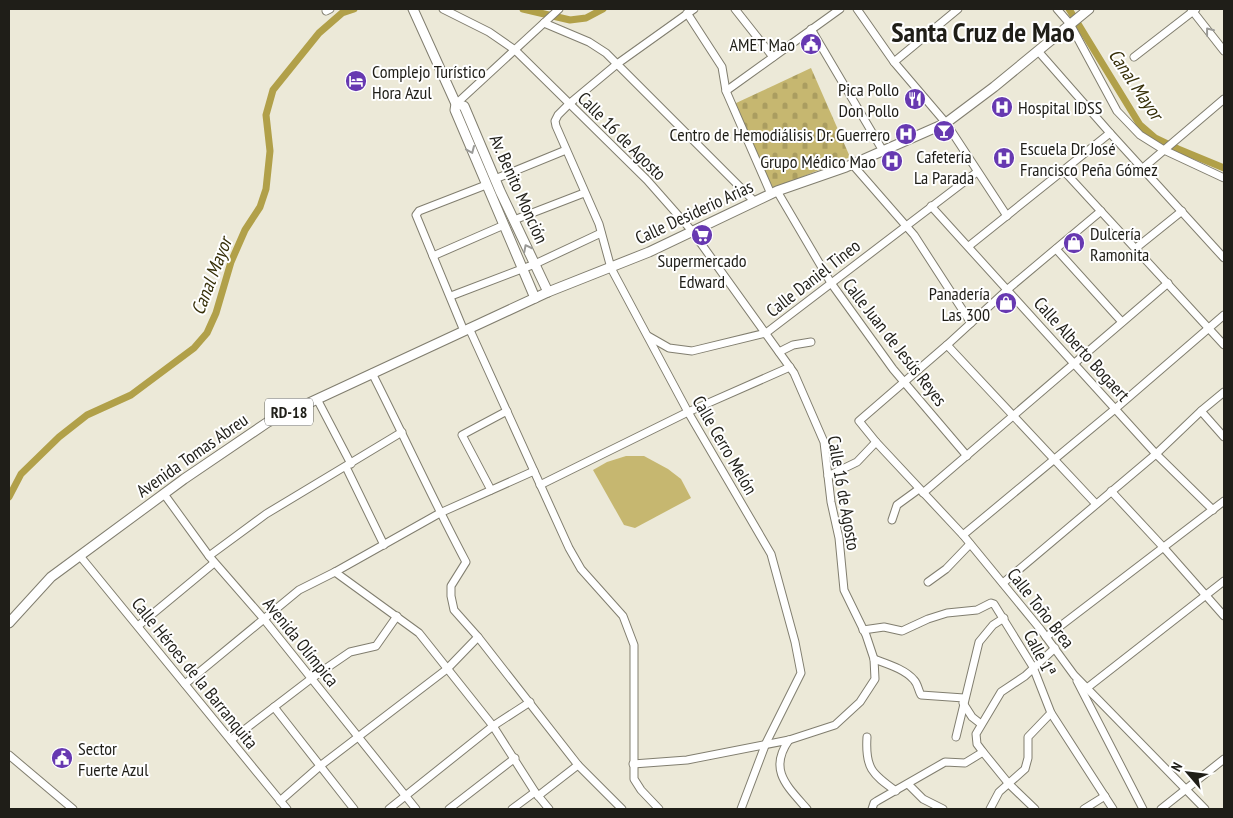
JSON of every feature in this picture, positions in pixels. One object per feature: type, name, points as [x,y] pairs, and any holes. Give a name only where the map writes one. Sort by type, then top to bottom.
[{"type":"main road","name":"Av. Benito Monción","points":[[413,9],[456,104],[455,110],[486,185],[524,268],[535,298]]},
{"type":"main road","name":"Calle Desiderio Arias","points":[[611,268],[650,252],[774,192],[852,164],[946,123],[1089,9]]},
{"type":"main road","name":"Av. Benito Monción","points":[[456,104],[464,106],[495,179],[548,292]]},
{"type":"main road","name":"Avenida Tomas Abreu","points":[[9,623],[51,577],[164,494],[268,422],[548,292],[611,268]]},
{"type":"street","name":"Calle 16 de Agosto","points":[[443,9],[495,36],[515,50],[647,180],[692,231],[790,367],[824,442],[831,502],[839,538],[844,590],[874,659],[875,679],[860,702],[835,725],[789,740],[687,760],[633,764]]},
{"type":"street","points":[[456,104],[558,9]]},
{"type":"street","points":[[569,104],[617,64],[694,9]]},
{"type":"street","points":[[735,9],[773,57]]},
{"type":"street","points":[[726,91],[840,9]]},
{"type":"street","points":[[857,9],[894,62],[946,123],[1006,216]]},
{"type":"street","points":[[894,62],[958,9]]},
{"type":"street","points":[[1058,9],[1074,21],[1117,111],[1140,135],[1224,178]]},
{"type":"street","points":[[1134,57],[1193,10],[1224,51]]},
{"type":"street","name":"Calle Juan de Jesús Reyes","points":[[687,13],[722,67],[726,91],[774,192],[831,283],[893,369],[967,456]]},
{"type":"street","points":[[545,22],[589,42],[606,53],[754,201]]},
{"type":"street","points":[[811,30],[883,151]]},
{"type":"street","points":[[1038,51],[1224,258]]},
{"type":"street","points":[[1143,168],[1224,99]]},
{"type":"street","name":"Calle Cerro Melón","points":[[569,104],[555,120],[556,126],[601,233],[611,268],[688,412],[771,554],[795,642],[801,673],[766,743],[741,809]]},
{"type":"street","points":[[969,246],[1110,133]]},
{"type":"street","points":[[495,179],[566,150]]},
{"type":"street","points":[[852,164],[914,235],[971,324]]},
{"type":"street","points":[[1063,170],[1224,345]]},
{"type":"street","name":"Calle Daniel Tineo","points":[[648,336],[669,348],[692,351],[766,333],[977,172]]},
{"type":"street","points":[[486,185],[419,211],[416,215],[466,330],[507,410],[570,548],[582,569],[622,616],[634,645],[634,779],[641,790],[659,809]]},
{"type":"street","points":[[514,220],[584,193]]},
{"type":"street","name":"Calle Alberto Bogaert","points":[[931,206],[1156,454],[1213,510]]},
{"type":"street","points":[[904,381],[971,324],[1008,289],[1101,211]]},
{"type":"street","points":[[1136,248],[1182,211]]},
{"type":"street","points":[[433,256],[504,225]]},
{"type":"street","points":[[451,296],[535,264],[601,233]]},
{"type":"street","points":[[1056,249],[1122,322]]},
{"type":"street","points":[[892,520],[897,505],[921,491],[967,456],[1168,283]]},
{"type":"street","points":[[963,535],[1115,409],[1224,315]]},
{"type":"street","points":[[779,352],[793,345],[811,342]]},
{"type":"street","points":[[947,344],[1096,504]]},
{"type":"street","points":[[540,485],[688,412],[790,367]]},
{"type":"street","points":[[372,374],[466,562],[451,586],[454,610],[478,637],[578,764],[622,809]]},
{"type":"street","name":"Calle Toño Brea","points":[[904,381],[859,421],[876,442],[963,535],[1055,648],[1074,675],[1205,809]]},
{"type":"street","points":[[1002,583],[1156,454],[1224,392]]},
{"type":"street","points":[[317,399],[384,545]]},
{"type":"street","points":[[491,490],[462,435],[507,410]]},
{"type":"street","points":[[1201,411],[1224,437]]},
{"type":"street","points":[[209,556],[266,514],[349,466],[402,432]]},
{"type":"street","points":[[828,476],[857,462],[876,442]]},
{"type":"street","points":[[184,684],[299,590],[440,513],[534,470]]},
{"type":"street","points":[[1111,491],[1224,616]]},
{"type":"street","name":"Avenida Olímpica","points":[[164,494],[214,563],[263,618],[416,809]]},
{"type":"street","points":[[1046,637],[1224,501]]},
{"type":"street","points":[[928,582],[946,569],[970,544]]},
{"type":"street","name":"Calle Héroes de la Barranquita","points":[[80,556],[287,809]]},
{"type":"street","points":[[138,626],[214,563]]},
{"type":"street","points":[[335,572],[419,633],[493,726],[536,794],[549,809]]},
{"type":"street","points":[[1087,688],[1224,581]]},
{"type":"street","name":"Calle 1ª","points":[[863,630],[884,627],[902,631],[948,612],[978,610],[991,603],[996,605],[1033,667],[1051,714],[1113,809]]},
{"type":"street","points":[[231,740],[312,678],[350,652],[376,646],[397,616]]},
{"type":"street","points":[[956,737],[979,642],[993,625],[1004,618]]},
{"type":"street","points":[[280,801],[320,766],[447,669],[478,637]]},
{"type":"street","points":[[1035,809],[1009,784],[983,752],[976,740],[981,724],[1001,692],[1025,676],[1055,648]]},
{"type":"street","points":[[874,659],[894,666],[911,677],[915,681],[921,695],[964,700]]},
{"type":"street","points":[[1074,675],[1143,809]]},
{"type":"street","points":[[964,700],[972,717],[981,724]]},
{"type":"street","points":[[389,809],[493,726],[530,702]]},
{"type":"street","points":[[274,707],[354,809]]},
{"type":"street","points":[[990,809],[999,792],[1025,769],[1028,758],[1028,737],[1051,714]]},
{"type":"street","points":[[867,737],[866,754],[868,764],[875,774],[896,791]]},
{"type":"street","points":[[789,740],[782,750],[779,761],[780,770],[783,780],[806,809]]},
{"type":"street","points":[[872,809],[877,801],[945,762],[965,763],[983,752]]},
{"type":"street","points":[[9,755],[74,809]]},
{"type":"street","points":[[449,809],[515,758]]},
{"type":"street","points":[[1161,809],[1224,759]]},
{"type":"street","points":[[512,809],[578,764]]},
{"type":"street","points":[[908,784],[923,800],[943,809]]},
{"type":"street","points":[[1084,809],[1104,796]]},
{"type":"green space","points":[[811,68],[850,157],[771,190],[734,104]]},
{"type":"green space","points":[[626,456],[644,456],[668,469],[681,479],[691,498],[635,528],[624,525],[593,470],[607,462]]},
{"type":"waterway","name":"Canal Mayor","points":[[9,497],[21,474],[59,437],[87,415],[131,395],[194,348],[207,333],[216,313],[231,262],[245,230],[260,207],[266,189],[270,151],[266,115],[273,90],[319,33],[342,13],[354,9]]},
{"type":"waterway","name":"Canal Mayor","points":[[523,9],[570,20],[586,18],[603,9]]},
{"type":"waterway","name":"Canal Mayor","points":[[1069,9],[1140,125],[1155,138],[1224,168]]},
{"type":"place","name":"AMET Mao","points":[[811,44]]},
{"type":"place","name":"Complejo Turístico Hora Azul","points":[[356,81]]},
{"type":"place","name":"Pica Pollo Don Pollo","points":[[915,99]]},
{"type":"place","name":"Hospital IDSS","points":[[1002,107]]},
{"type":"place","name":"Cafetería La Parada","points":[[944,131]]},
{"type":"place","name":"Centro de Hemodiálisis Dr. Guerrero","points":[[906,134]]},
{"type":"place","name":"Escuela Dr. José Francisco Peña Gómez","points":[[1004,158]]},
{"type":"place","name":"Grupo Médico Mao","points":[[892,161]]},
{"type":"place","name":"Supermercado Edward","points":[[702,235]]},
{"type":"place","name":"Dulcería Ramonita","points":[[1074,243]]},
{"type":"place","name":"Panadería Las 300","points":[[1006,303]]},
{"type":"place","name":"Sector Fuerte Azul","points":[[62,758]]},
{"type":"district","name":"Santa Cruz de Mao","points":[[983,31]]}]
